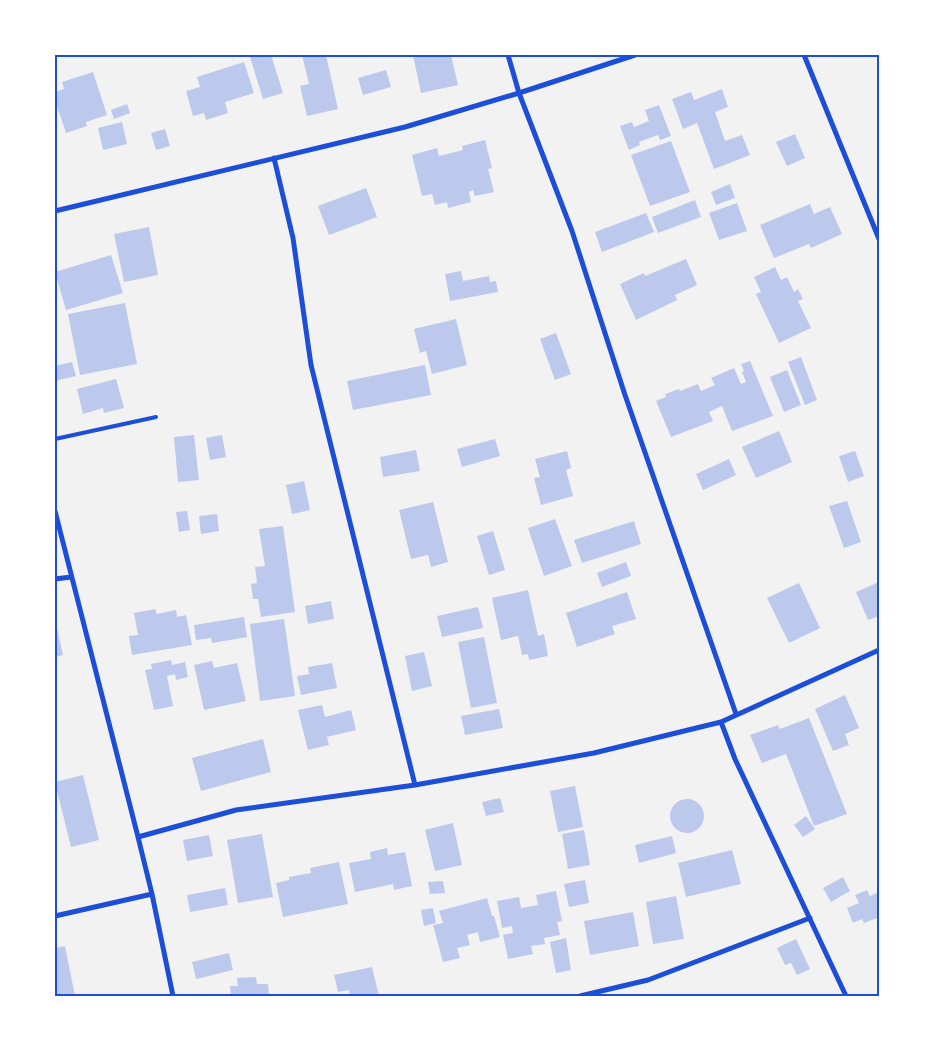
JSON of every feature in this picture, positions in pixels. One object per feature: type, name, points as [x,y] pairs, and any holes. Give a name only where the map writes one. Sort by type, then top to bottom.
[{"type":"street","points":[[508,55],[519,93],[572,231],[625,395],[736,714]]},
{"type":"street","points":[[55,211],[405,127],[519,93],[635,55]]},
{"type":"street","points":[[804,55],[879,240]]},
{"type":"street","points":[[274,158],[293,238],[311,365],[415,785]]},
{"type":"street","points":[[55,511],[138,836],[173,996]]},
{"type":"street","points":[[55,579],[71,576]]},
{"type":"street","points":[[138,836],[236,810],[415,785],[594,753],[721,722],[879,650]]},
{"type":"street","points":[[721,722],[736,759],[846,996]]},
{"type":"street","points":[[55,916],[152,894]]},
{"type":"street","points":[[580,996],[648,980],[810,918]]},
{"type":"lane","points":[[55,439],[156,417]]},
{"type":"building","points":[[271,55],[283,93],[263,99],[250,57]]},
{"type":"building","points":[[302,55],[326,55],[338,109],[307,116],[300,86],[309,84]]},
{"type":"building","points":[[413,55],[451,55],[458,85],[421,93]]},
{"type":"building","points":[[244,62],[254,93],[225,102],[228,113],[206,120],[204,113],[193,116],[186,91],[200,87],[197,77]]},
{"type":"building","points":[[386,70],[391,87],[363,95],[358,78]]},
{"type":"building","points":[[93,72],[107,115],[86,122],[87,126],[66,133],[55,100],[55,92],[64,89],[62,82]]},
{"type":"building","points":[[722,89],[728,107],[715,112],[725,141],[742,135],[750,155],[714,169],[697,123],[683,129],[672,99],[691,92],[694,100]]},
{"type":"building","points":[[127,104],[130,113],[114,119],[111,110]]},
{"type":"building","points":[[659,105],[671,136],[660,140],[658,135],[639,142],[640,145],[629,150],[620,126],[632,122],[634,127],[649,121],[645,110]]},
{"type":"building","points":[[122,122],[127,144],[103,150],[98,128]]},
{"type":"building","points":[[165,129],[170,146],[156,150],[151,133]]},
{"type":"building","points":[[795,134],[805,158],[787,166],[776,142]]},
{"type":"building","points":[[485,140],[492,168],[488,169],[494,192],[475,196],[473,190],[469,192],[471,202],[448,208],[447,202],[435,205],[432,194],[422,196],[412,155],[437,148],[439,156],[463,150],[462,146]]},
{"type":"building","points":[[671,141],[690,192],[650,206],[631,155]]},
{"type":"building","points":[[730,184],[735,198],[716,205],[711,192]]},
{"type":"building","points":[[366,188],[377,217],[329,235],[318,206]]},
{"type":"building","points":[[695,200],[701,217],[658,233],[652,217]]},
{"type":"building","points":[[737,203],[747,231],[719,240],[709,213]]},
{"type":"building","points":[[810,204],[814,214],[830,207],[842,234],[811,248],[809,244],[774,258],[760,225]]},
{"type":"building","points":[[646,213],[654,232],[602,252],[595,232]]},
{"type":"building","points":[[149,227],[158,275],[124,282],[114,234]]},
{"type":"building","points":[[111,255],[123,293],[66,310],[55,272]]},
{"type":"building","points":[[686,259],[697,285],[675,295],[677,300],[636,320],[620,284],[644,273],[645,276]]},
{"type":"building","points":[[775,267],[781,280],[787,277],[794,292],[798,289],[803,299],[798,301],[811,328],[779,343],[756,294],[761,292],[754,277]]},
{"type":"building","points":[[461,271],[463,281],[489,276],[490,282],[496,281],[498,292],[450,301],[445,274]]},
{"type":"building","points":[[125,303],[137,364],[80,375],[68,314]]},
{"type":"building","points":[[456,319],[467,365],[432,374],[426,351],[420,353],[414,329]]},
{"type":"building","points":[[556,333],[571,374],[555,380],[540,339]]},
{"type":"building","points":[[801,357],[817,400],[805,405],[788,362]]},
{"type":"building","points":[[750,361],[773,416],[732,431],[722,406],[709,412],[713,421],[671,437],[656,401],[666,397],[665,394],[698,384],[701,391],[715,385],[711,378],[734,368],[741,384],[746,382],[741,364]]},
{"type":"building","points":[[72,362],[76,376],[55,381],[55,366]]},
{"type":"building","points":[[425,365],[431,395],[353,410],[347,381]]},
{"type":"building","points":[[787,370],[801,405],[784,412],[770,377]]},
{"type":"building","points":[[116,379],[124,408],[104,413],[103,408],[83,414],[77,389]]},
{"type":"building","points":[[779,431],[792,462],[756,478],[742,447]]},
{"type":"building","points":[[194,435],[199,480],[178,482],[174,437]]},
{"type":"building","points":[[222,435],[226,457],[210,460],[206,438]]},
{"type":"building","points":[[495,439],[500,456],[462,467],[457,449]]},
{"type":"building","points":[[416,450],[420,471],[383,477],[380,457]]},
{"type":"building","points":[[567,451],[571,468],[566,470],[573,496],[541,505],[534,478],[540,477],[535,459]]},
{"type":"building","points":[[855,451],[864,476],[848,482],[839,456]]},
{"type":"building","points":[[729,459],[736,475],[703,490],[696,474]]},
{"type":"building","points":[[304,481],[310,510],[292,514],[286,485]]},
{"type":"building","points":[[847,501],[861,542],[844,548],[829,506]]},
{"type":"building","points":[[433,502],[448,562],[431,567],[428,555],[411,559],[399,510]]},
{"type":"building","points":[[187,511],[190,530],[179,532],[176,512]]},
{"type":"building","points":[[217,514],[219,531],[201,534],[199,516]]},
{"type":"building","points":[[555,519],[572,566],[544,576],[528,528]]},
{"type":"building","points":[[634,521],[641,544],[582,563],[574,540]]},
{"type":"building","points":[[283,526],[295,612],[261,617],[258,599],[253,599],[251,584],[257,583],[255,567],[265,566],[259,529]]},
{"type":"building","points":[[493,531],[505,570],[489,575],[477,536]]},
{"type":"building","points":[[626,562],[631,576],[602,587],[597,573]]},
{"type":"building","points":[[879,582],[879,616],[868,620],[856,592]]},
{"type":"building","points":[[799,583],[820,628],[789,643],[767,598]]},
{"type":"building","points":[[528,590],[538,636],[544,634],[548,656],[529,660],[528,654],[522,655],[518,636],[501,640],[492,598]]},
{"type":"building","points":[[627,592],[636,619],[612,626],[615,634],[577,647],[566,613]]},
{"type":"building","points":[[331,601],[334,619],[308,624],[305,606]]},
{"type":"building","points":[[478,607],[483,628],[442,637],[437,616]]},
{"type":"building","points":[[155,609],[157,614],[176,610],[177,617],[186,615],[192,645],[132,655],[129,636],[138,635],[134,613]]},
{"type":"building","points":[[244,617],[247,637],[212,643],[211,638],[196,640],[194,625]]},
{"type":"building","points":[[284,619],[295,696],[260,701],[250,624]]},
{"type":"building","points":[[55,625],[63,655],[55,657]]},
{"type":"building","points":[[484,637],[497,703],[471,708],[458,642]]},
{"type":"building","points":[[424,652],[432,686],[412,691],[405,656]]},
{"type":"building","points":[[171,660],[172,665],[185,662],[188,677],[176,680],[175,674],[167,676],[173,706],[154,710],[145,670],[152,669],[151,664]]},
{"type":"building","points":[[212,661],[214,668],[237,663],[246,701],[204,710],[194,665]]},
{"type":"building","points":[[332,663],[337,688],[301,695],[297,676],[309,674],[308,667]]},
{"type":"building","points":[[845,695],[859,728],[845,734],[849,745],[833,751],[815,709]]},
{"type":"building","points":[[322,705],[325,717],[351,710],[356,730],[327,737],[329,745],[308,750],[298,710]]},
{"type":"building","points":[[499,709],[503,728],[465,735],[461,716]]},
{"type":"building","points":[[809,718],[847,814],[814,826],[786,754],[762,763],[750,735],[778,725],[780,729]]},
{"type":"building","points":[[263,739],[271,772],[201,791],[192,758]]},
{"type":"building","points":[[83,775],[99,840],[71,847],[55,782]]},
{"type":"building","points":[[575,786],[583,827],[558,832],[550,791]]},
{"type":"building","points":[[500,798],[504,812],[486,816],[482,802]]},
{"type":"building","points":[[687,799],[694,800],[699,804],[703,809],[703,823],[699,828],[694,832],[687,833],[680,832],[675,828],[671,823],[670,816],[671,809],[675,804],[680,800]]},
{"type":"building","points":[[806,816],[815,829],[803,837],[794,825]]},
{"type":"building","points":[[453,823],[462,865],[435,871],[425,830]]},
{"type":"building","points":[[584,830],[590,865],[568,869],[562,834]]},
{"type":"building","points":[[262,834],[273,897],[238,903],[227,840]]},
{"type":"building","points":[[209,835],[213,856],[187,861],[183,840]]},
{"type":"building","points":[[672,836],[676,853],[639,863],[635,845]]},
{"type":"building","points":[[387,848],[388,855],[405,852],[412,886],[394,890],[393,884],[355,892],[349,863],[371,859],[370,852]]},
{"type":"building","points":[[732,850],[741,884],[686,897],[678,863]]},
{"type":"building","points":[[339,862],[348,904],[283,917],[276,883],[289,880],[289,877],[311,873],[310,868]]},
{"type":"building","points":[[843,877],[850,891],[831,902],[823,888]]},
{"type":"building","points":[[585,880],[589,903],[569,907],[564,884]]},
{"type":"building","points":[[443,881],[445,893],[430,894],[428,882]]},
{"type":"building","points":[[225,888],[228,905],[190,912],[187,895]]},
{"type":"building","points":[[867,890],[870,896],[879,892],[879,923],[877,918],[864,923],[862,919],[853,923],[847,908],[859,903],[855,895]]},
{"type":"building","points":[[556,891],[562,921],[557,922],[560,935],[544,938],[545,944],[531,946],[533,954],[508,959],[503,935],[513,933],[512,926],[502,928],[497,901],[519,897],[521,908],[538,905],[536,895]]},
{"type":"building","points":[[676,896],[684,939],[653,944],[646,902]]},
{"type":"building","points":[[487,898],[500,937],[480,942],[478,932],[467,935],[470,945],[457,948],[460,958],[443,962],[433,925],[443,923],[439,911]]},
{"type":"building","points":[[433,908],[436,923],[424,926],[421,910]]},
{"type":"building","points":[[633,912],[639,946],[590,955],[584,921]]},
{"type":"building","points":[[566,938],[571,970],[556,973],[550,942]]},
{"type":"building","points":[[796,939],[810,969],[797,975],[791,963],[785,965],[777,948]]},
{"type":"building","points":[[65,946],[75,996],[55,996],[55,948]]},
{"type":"building","points":[[229,953],[233,970],[196,979],[192,962]]},
{"type":"building","points":[[372,967],[379,996],[350,996],[349,990],[338,992],[334,975]]},
{"type":"building","points":[[256,977],[257,984],[268,984],[269,996],[231,996],[230,986],[238,986],[237,978]]}]
